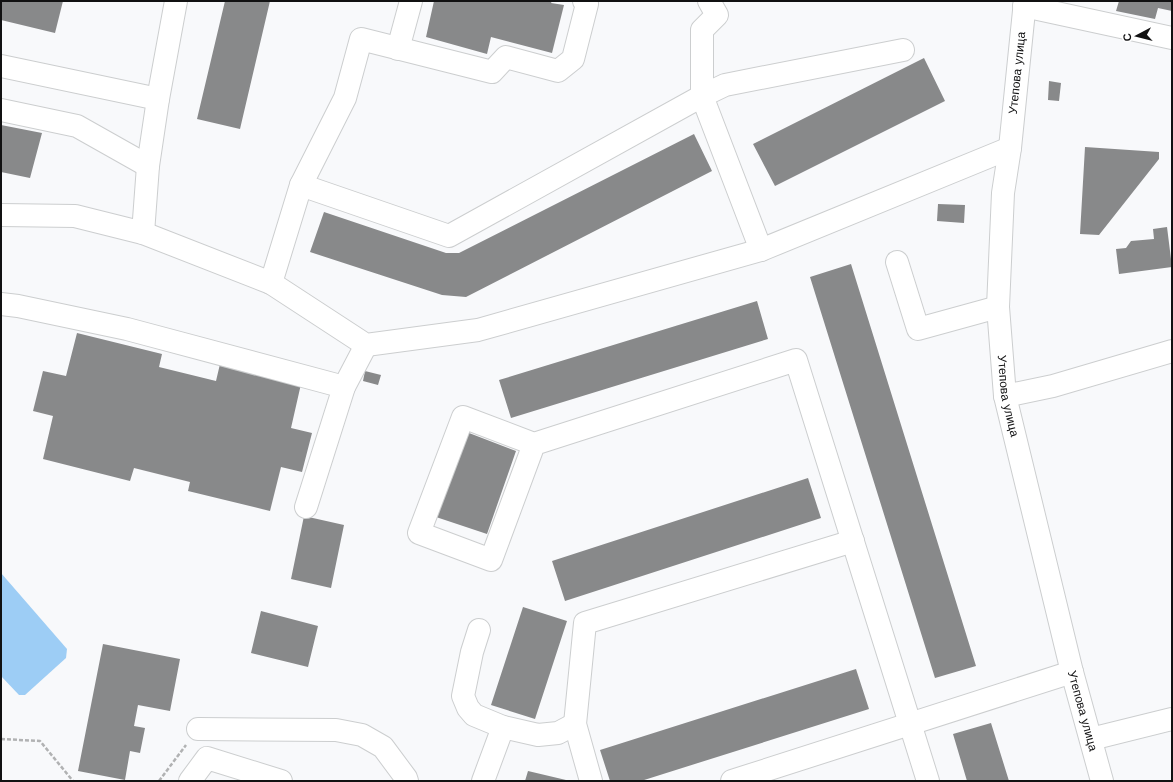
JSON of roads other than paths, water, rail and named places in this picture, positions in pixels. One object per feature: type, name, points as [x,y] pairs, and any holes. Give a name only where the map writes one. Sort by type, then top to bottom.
[{"type":"street","points":[[143,232],[148,166],[158,99],[176,1]]},
{"type":"street","points":[[398,49],[411,1]]},
{"type":"street","points":[[271,282],[301,185],[345,98],[361,39],[492,72],[506,57],[558,71],[573,59],[587,4],[584,1]]},
{"type":"street","points":[[709,1],[717,15],[702,30],[702,96],[761,250]]},
{"type":"street","points":[[1024,3],[1172,38]]},
{"type":"street","name":"Утепова улица","points":[[1024,3],[1010,148],[1003,193],[998,307],[1005,396],[1072,672],[1102,781]]},
{"type":"street","points":[[301,185],[449,236],[702,96],[725,85],[903,50]]},
{"type":"street","points":[[1,66],[158,99]]},
{"type":"street","points":[[1,110],[77,126],[148,166]]},
{"type":"street","points":[[1,215],[75,216],[143,232],[271,282],[366,345],[478,330],[761,250],[1010,148]]},
{"type":"street","points":[[897,262],[918,328],[998,307]]},
{"type":"street","points":[[1,304],[18,306],[126,329],[344,387]]},
{"type":"street","points":[[306,507],[344,387],[366,345]]},
{"type":"street","points":[[1005,396],[1053,386],[1172,351]]},
{"type":"street","points":[[534,444],[491,560],[419,533],[463,417],[534,444],[796,360],[928,781]]},
{"type":"street","points":[[591,781],[575,724],[585,623],[853,541]]},
{"type":"street","points":[[479,630],[472,652],[463,696],[468,708],[474,715],[504,727],[538,735],[558,733],[575,724]]},
{"type":"street","points":[[732,781],[1072,672]]},
{"type":"street","points":[[1091,739],[1172,719]]},
{"type":"street","points":[[483,781],[504,727]]},
{"type":"street","points":[[198,729],[336,730],[362,735],[383,748],[407,781]]},
{"type":"street","points":[[190,781],[207,758],[281,781]]}]
